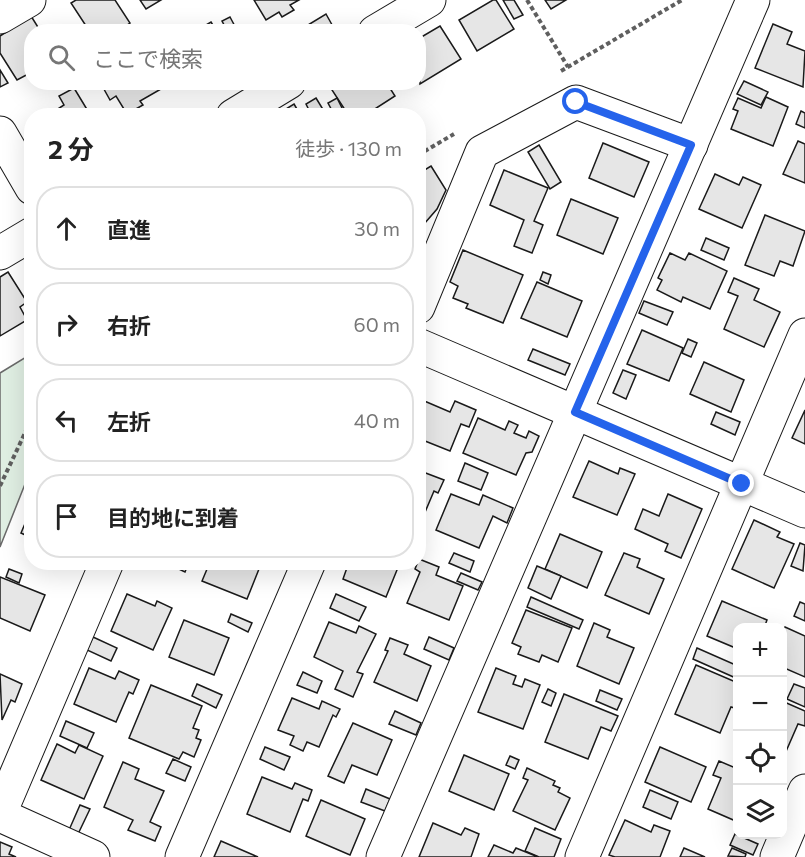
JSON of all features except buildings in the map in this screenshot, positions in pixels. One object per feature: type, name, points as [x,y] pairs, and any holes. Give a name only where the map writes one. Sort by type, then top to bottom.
[{"type":"street","points":[[0,17],[28,0]]},
{"type":"street","points":[[388,24],[429,0]]},
{"type":"street","points":[[383,857],[753,0]]},
{"type":"street","points":[[246,108],[276,90]]},
{"type":"street","points":[[426,288],[482,152],[576,102],[691,145]]},
{"type":"street","points":[[0,133],[24,174]]},
{"type":"street","points":[[0,253],[24,239]]},
{"type":"street","points":[[582,857],[805,335]]},
{"type":"street","points":[[426,348],[805,511]]},
{"type":"street","points":[[93,857],[0,814],[104,570]]},
{"type":"street","points":[[182,857],[306,570]]},
{"type":"street","points":[[777,857],[805,791]]},
{"type":"path","points":[[527,0],[568,67]]},
{"type":"path","points":[[0,486],[24,435]]},
{"type":"green space","points":[[24,358],[24,487],[0,547],[0,373]]},
{"type":"route","points":[[576,102],[691,145],[575,412],[742,484]]}]
